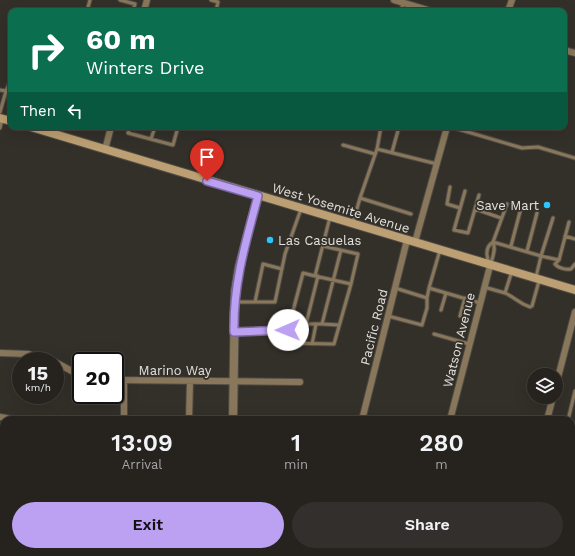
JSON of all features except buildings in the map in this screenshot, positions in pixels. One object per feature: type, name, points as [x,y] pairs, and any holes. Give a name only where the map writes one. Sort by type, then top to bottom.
[{"type":"main road","name":"West Yosemite Avenue","points":[[53,130],[105,150],[490,266],[575,290]]},
{"type":"street","points":[[394,0],[420,8]]},
{"type":"street","points":[[105,150],[110,130]]},
{"type":"street","name":"Pacific Road","points":[[363,416],[395,288],[437,164],[446,130]]},
{"type":"street","points":[[233,416],[235,302],[239,267],[258,196]]},
{"type":"street","name":"Watson Avenue","points":[[451,416],[490,266]]},
{"type":"street","points":[[561,368],[573,329],[575,312]]},
{"type":"street","points":[[0,353],[12,353]]},
{"type":"street","name":"Marino Way","points":[[124,380],[234,380],[300,382]]},
{"type":"street","points":[[189,416],[190,381]]},
{"type":"street","points":[[124,404],[124,416]]},
{"type":"street","points":[[548,416],[551,404]]},
{"type":"lane","points":[[120,0],[135,4],[134,8]]},
{"type":"lane","points":[[211,0],[218,2],[217,8]]},
{"type":"lane","points":[[402,8],[403,3]]},
{"type":"lane","points":[[0,128],[1,116],[8,87]]},
{"type":"lane","points":[[0,90],[6,91]]},
{"type":"lane","points":[[129,130],[128,133],[173,144],[177,130]]},
{"type":"lane","points":[[151,139],[154,130]]},
{"type":"lane","points":[[353,224],[381,130]]},
{"type":"lane","points":[[392,152],[398,130]]},
{"type":"lane","points":[[461,130],[522,148],[538,147],[575,158]]},
{"type":"lane","points":[[343,145],[375,154]]},
{"type":"lane","points":[[377,148],[437,164]]},
{"type":"lane","points":[[450,187],[447,204],[460,208]]},
{"type":"lane","points":[[465,191],[454,230],[468,234],[479,195]]},
{"type":"lane","points":[[360,198],[411,214]]},
{"type":"lane","points":[[490,266],[494,255],[493,242],[507,204]]},
{"type":"lane","points":[[511,246],[521,208]]},
{"type":"lane","points":[[235,302],[275,302],[285,254],[302,209]]},
{"type":"lane","points":[[475,209],[501,218]]},
{"type":"lane","points":[[527,251],[537,213]]},
{"type":"lane","points":[[306,324],[330,217]]},
{"type":"lane","points":[[484,287],[514,297],[517,303],[530,307],[532,306],[541,256],[553,218]]},
{"type":"lane","points":[[569,222],[558,260],[555,264],[568,269],[571,269],[575,264]]},
{"type":"lane","points":[[565,236],[575,239]]},
{"type":"lane","points":[[493,242],[558,260]]},
{"type":"lane","points":[[490,266],[486,254],[489,245],[493,242]]},
{"type":"lane","points":[[323,246],[358,254],[351,284],[334,344],[284,343],[303,273],[351,284]]},
{"type":"lane","points":[[322,324],[341,250]]},
{"type":"lane","points":[[388,316],[422,325],[428,308],[426,298],[440,250]]},
{"type":"lane","points":[[255,302],[263,264],[282,269]]},
{"type":"lane","points":[[505,293],[512,272]]},
{"type":"lane","points":[[395,288],[426,298]]},
{"type":"lane","points":[[429,288],[480,303]]},
{"type":"lane","points":[[441,310],[446,293]]},
{"type":"lane","points":[[460,316],[465,298]]},
{"type":"lane","points":[[290,322],[339,326]]},
{"type":"lane","points":[[312,344],[316,324]]},
{"type":"lane","points":[[234,332],[288,330]]},
{"type":"lane","points":[[434,334],[470,344]]},
{"type":"lane","points":[[569,416],[575,391]]},
{"type":"place","name":"Save Mart","points":[[547,205]]},
{"type":"place","name":"Las Casuelas","points":[[270,240]]},
{"type":"route","points":[[207,181],[258,196],[239,267],[235,292],[234,332],[247,330],[288,330]]}]
